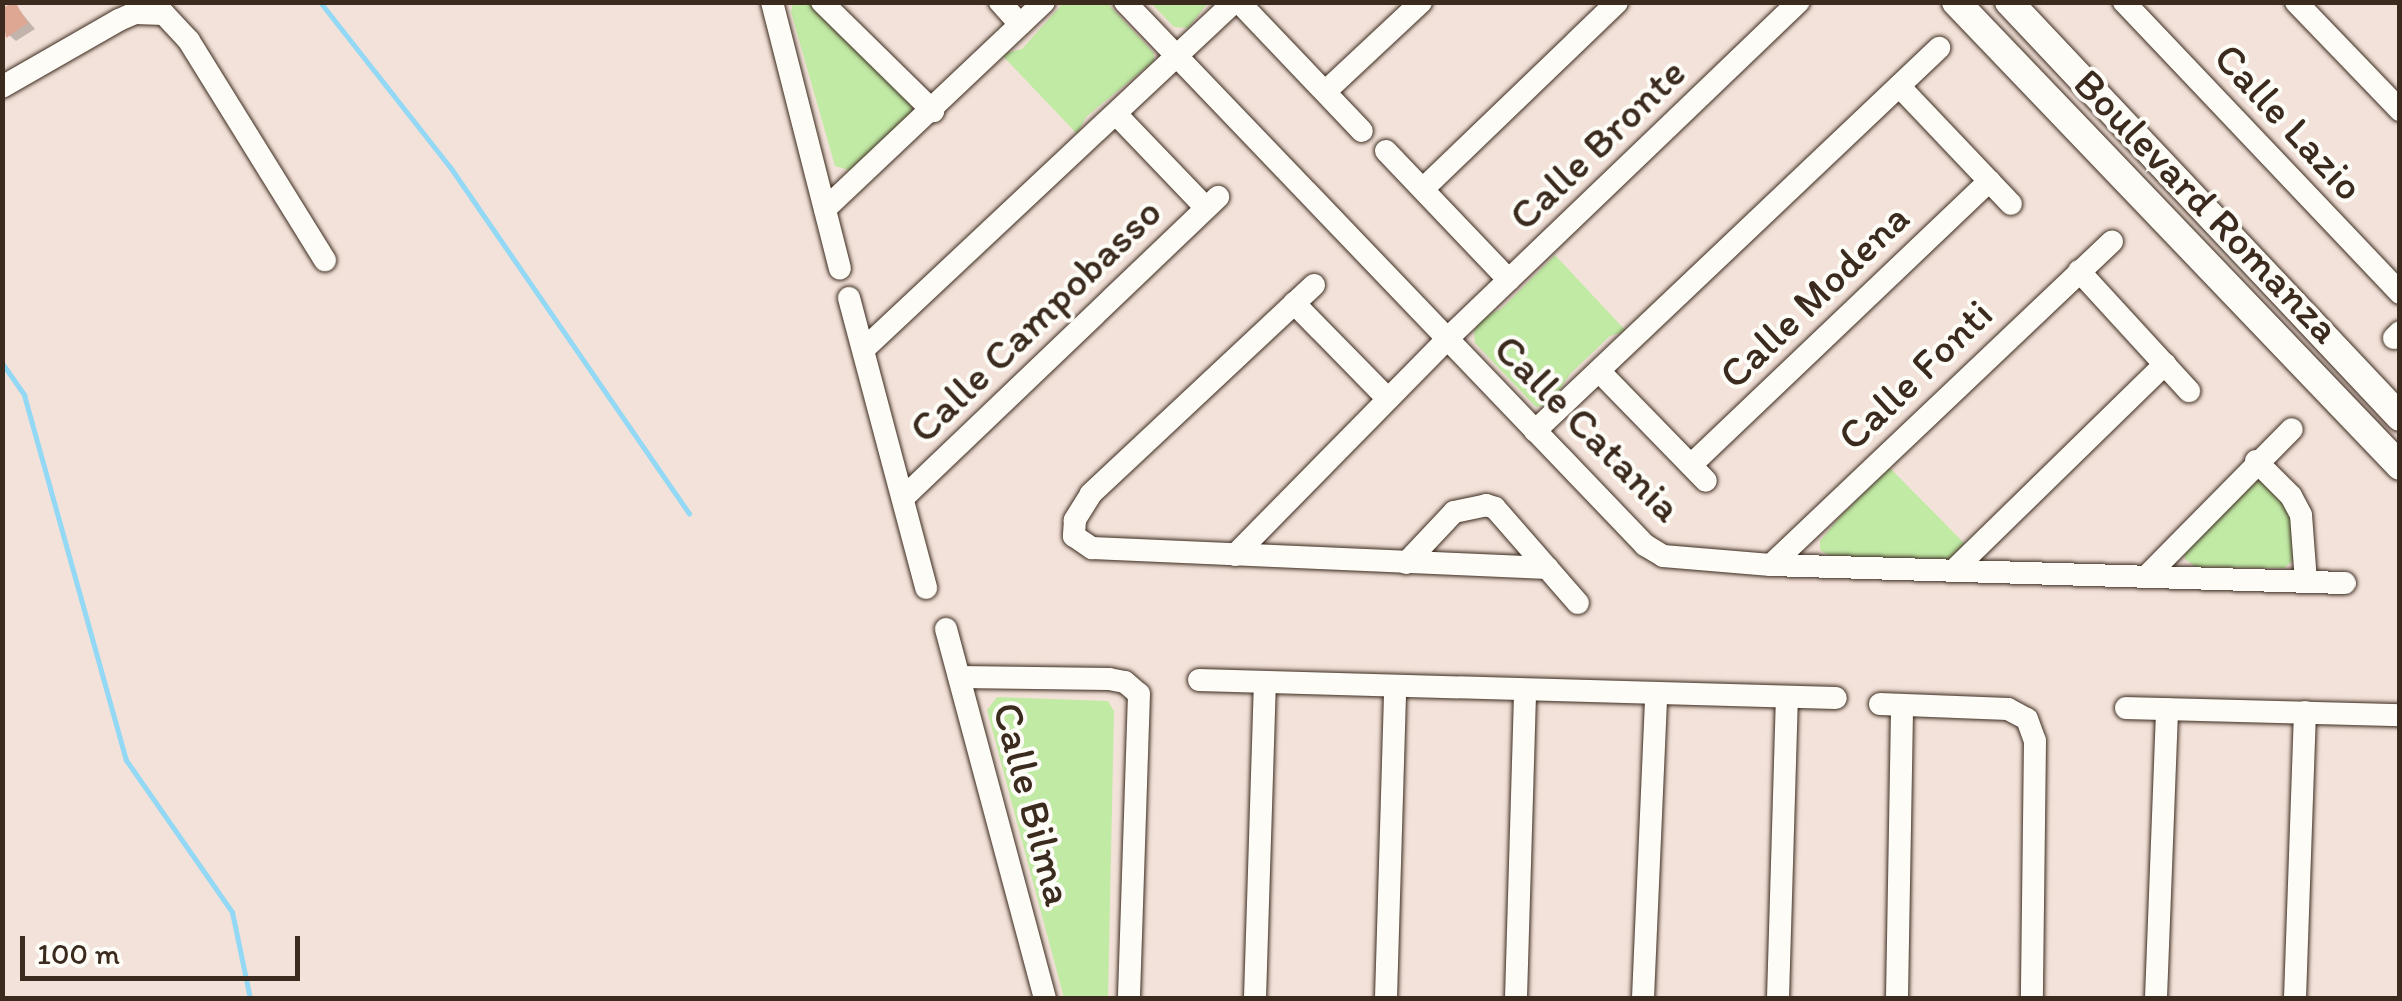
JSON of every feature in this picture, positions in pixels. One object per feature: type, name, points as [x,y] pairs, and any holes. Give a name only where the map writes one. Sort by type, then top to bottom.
[{"type":"main road","name":"Boulevard Romanza","points":[[1956,2],[2400,466]]},
{"type":"main road","name":"Boulevard Romanza","points":[[2008,2],[2400,417]]},
{"type":"street","points":[[772,2],[840,268]]},
{"type":"street","points":[[822,2],[933,110]]},
{"type":"street","points":[[1000,2],[1020,24]]},
{"type":"street","points":[[826,209],[1044,2]]},
{"type":"street","name":"Calle Catania","points":[[1125,2],[1645,545],[1663,556],[1771,565],[2345,583]]},
{"type":"street","points":[[864,349],[1236,2],[1362,130]]},
{"type":"street","points":[[1326,91],[1420,2]]},
{"type":"street","points":[[1423,189],[1617,2]]},
{"type":"street","name":"Calle Bronte","points":[[1235,556],[1448,339],[1799,2]]},
{"type":"street","name":"Calle Lazio","points":[[2124,2],[2400,293]]},
{"type":"street","name":"Calle Lazio","points":[[2296,2],[2400,110]]},
{"type":"street","points":[[2,87],[119,20],[152,12],[164,14],[189,41],[325,260]]},
{"type":"street","points":[[1535,431],[1939,48]]},
{"type":"street","points":[[1900,86],[2011,204]]},
{"type":"street","name":"Calle Campobasso","points":[[903,498],[1212,202],[1116,114]]},
{"type":"street","points":[[1386,151],[1509,280]]},
{"type":"street","name":"Calle Modena","points":[[1600,371],[1699,473],[1989,181]]},
{"type":"street","name":"Calle Fonti","points":[[1771,565],[2112,241]]},
{"type":"street","points":[[2079,271],[2189,391]]},
{"type":"street","points":[[1314,285],[1091,494],[1075,520],[1074,536],[1092,548],[1548,568]]},
{"type":"street","points":[[848,298],[926,588]]},
{"type":"street","points":[[1294,303],[1388,399]]},
{"type":"street","points":[[1954,570],[2165,364]]},
{"type":"street","points":[[2146,576],[2292,429]]},
{"type":"street","points":[[2256,461],[2291,496],[2301,516],[2306,582]]},
{"type":"street","points":[[1406,563],[1454,512],[1478,504],[1494,508],[1578,603]]},
{"type":"street","name":"Calle Bilma","points":[[946,629],[1045,998]]},
{"type":"street","points":[[960,678],[1109,679],[1134,688],[1140,704],[1129,998]]},
{"type":"street","points":[[1200,680],[1656,696],[1836,698]]},
{"type":"street","points":[[1256,998],[1264,684]]},
{"type":"street","points":[[1386,998],[1396,688]]},
{"type":"street","points":[[1516,998],[1525,691]]},
{"type":"street","points":[[1642,998],[1656,696]]},
{"type":"street","points":[[1778,998],[1787,698]]},
{"type":"street","points":[[1897,998],[1891,706],[2018,712],[2033,730],[2032,998]]},
{"type":"street","points":[[2126,708],[2400,715]]},
{"type":"street","points":[[2156,998],[2167,710]]},
{"type":"street","points":[[2295,998],[2305,712]]},
{"type":"green space","points":[[1064,2],[1107,3],[1154,53],[1154,61],[1086,117],[1077,134],[1001,54],[1022,49]]},
{"type":"green space","points":[[793,3],[815,3],[912,104],[912,116],[853,171],[835,166],[791,12]]},
{"type":"green space","points":[[1151,3],[1208,3],[1188,28],[1174,27]]},
{"type":"green space","points":[[1555,255],[1626,331],[1610,336],[1570,374],[1550,405],[1536,407],[1475,343],[1474,332],[1479,321],[1502,308]]},
{"type":"green space","points":[[1890,468],[1965,544],[1950,559],[1832,557],[1820,550],[1820,541],[1839,518]]},
{"type":"green space","points":[[2265,480],[2297,513],[2295,559],[2284,568],[2196,567],[2185,559],[2184,549],[2252,482]]},
{"type":"green space","points":[[997,697],[1108,701],[1114,711],[1108,998],[1064,998],[987,710]]},
{"type":"building","points":[[15,2],[28,23],[6,38],[2,8]]},
{"type":"waterway","points":[[320,2],[450,167],[689,514]]},
{"type":"waterway","points":[[2,363],[24,395],[126,760],[232,912],[250,998]]}]
